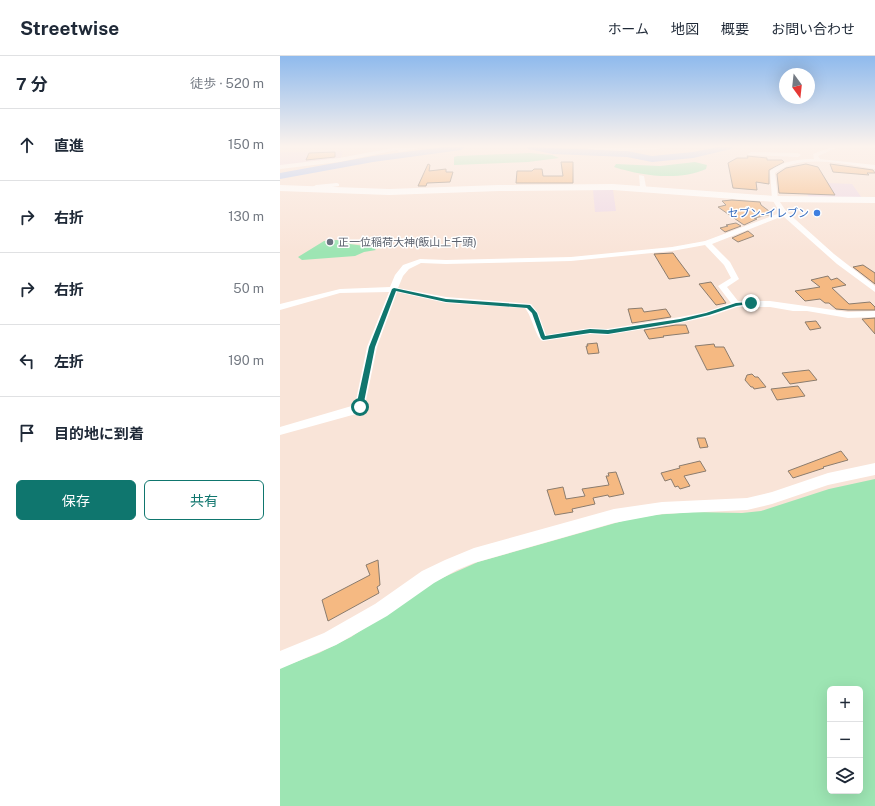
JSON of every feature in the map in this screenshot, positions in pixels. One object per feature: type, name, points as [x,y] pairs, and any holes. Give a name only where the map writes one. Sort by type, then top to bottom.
[{"type":"main road","points":[[280,188],[396,192],[499,188],[641,189],[775,199],[875,200]]},
{"type":"street","points":[[641,189],[643,187],[642,182]]},
{"type":"street","points":[[774,182],[777,205],[784,213],[835,259],[875,290]]},
{"type":"street","points":[[312,189],[316,187],[335,185]]},
{"type":"street","points":[[280,431],[356,410],[360,407],[372,347],[399,275],[406,267],[420,261],[446,262],[571,259],[672,249],[707,243],[784,213]]},
{"type":"street","points":[[707,243],[727,264],[735,279],[722,286],[736,304]]},
{"type":"street","points":[[280,307],[346,290],[394,289],[446,300],[528,306],[534,313],[543,338],[590,331],[608,332],[680,320],[708,314],[736,304],[770,304],[793,308],[807,308],[848,315],[875,314]]},
{"type":"street","points":[[280,660],[330,639],[381,610],[428,577],[451,565],[481,554],[620,515],[662,508],[747,504],[772,498],[828,479],[875,470]]},
{"type":"shaded area","points":[[801,182],[852,184],[862,198],[809,198]]},
{"type":"shaded area","points":[[593,190],[613,190],[616,211],[595,212]]},
{"type":"green space","points":[[337,240],[350,244],[372,247],[376,250],[364,252],[355,256],[302,260],[298,257],[324,241]]},
{"type":"green space","points":[[875,479],[875,806],[280,806],[280,668],[319,653],[351,637],[433,582],[478,562],[626,520],[654,515],[692,512],[742,513],[761,511],[829,489]]},
{"type":"building","points":[[420,182],[450,182],[427,183],[426,186],[418,186]]},
{"type":"building","points":[[516,182],[573,182],[573,183]]},
{"type":"building","points":[[732,182],[756,182],[757,190],[733,188]]},
{"type":"building","points":[[756,182],[769,182],[769,184]]},
{"type":"building","points":[[778,182],[827,182],[835,195],[779,193]]},
{"type":"building","points":[[732,200],[760,202],[761,205],[773,214],[754,218],[757,219],[744,225],[718,207],[726,205],[722,201]]},
{"type":"building","points":[[736,223],[741,226],[725,232],[720,228],[728,226],[726,225]]},
{"type":"building","points":[[748,231],[754,236],[738,242],[732,238]]},
{"type":"building","points":[[673,253],[690,276],[669,279],[654,254]]},
{"type":"building","points":[[863,265],[875,273],[875,284],[853,267]]},
{"type":"building","points":[[828,276],[831,280],[837,278],[846,285],[832,288],[849,304],[870,302],[875,307],[875,310],[836,309],[829,303],[825,303],[820,299],[805,301],[795,291],[820,287],[811,280]]},
{"type":"building","points":[[711,282],[726,303],[716,305],[699,284]]},
{"type":"building","points":[[642,308],[644,312],[666,309],[671,317],[632,323],[628,309]]},
{"type":"building","points":[[875,318],[875,334],[862,319]]},
{"type":"building","points":[[816,321],[821,328],[810,330],[805,322]]},
{"type":"building","points":[[686,325],[689,333],[649,339],[644,330]]},
{"type":"building","points":[[597,343],[599,353],[588,354],[587,344]]},
{"type":"building","points":[[714,344],[715,347],[724,347],[734,366],[707,370],[695,346]]},
{"type":"building","points":[[809,370],[817,380],[790,384],[782,373]]},
{"type":"building","points":[[752,374],[755,377],[758,377],[766,387],[754,389],[751,387],[745,380],[747,375]]},
{"type":"building","points":[[798,386],[805,396],[777,400],[771,389]]},
{"type":"building","points":[[697,438],[705,438],[708,447],[700,448]]},
{"type":"building","points":[[841,451],[848,460],[793,478],[788,471]]},
{"type":"building","points":[[700,461],[706,471],[684,476],[690,486],[680,489],[678,486],[675,487],[671,479],[665,481],[661,473],[680,468],[679,466]]},
{"type":"building","points":[[616,472],[624,494],[593,498],[595,504],[572,509],[573,512],[555,515],[547,490],[563,487],[566,499],[585,496],[582,489],[609,485],[606,476],[609,476],[608,473]]},
{"type":"building","points":[[378,560],[380,585],[377,587],[379,593],[328,621],[322,600],[370,575],[366,565]]},
{"type":"place","name":"セブン-イレブン","points":[[817,213]]},
{"type":"place","name":"正一位稲荷大神(飯山上千頭)","points":[[330,242]]},
{"type":"route","points":[[360,407],[372,347],[394,289],[446,300],[528,306],[534,313],[543,338],[590,331],[608,332],[680,320],[708,314],[736,304],[751,303]]}]
